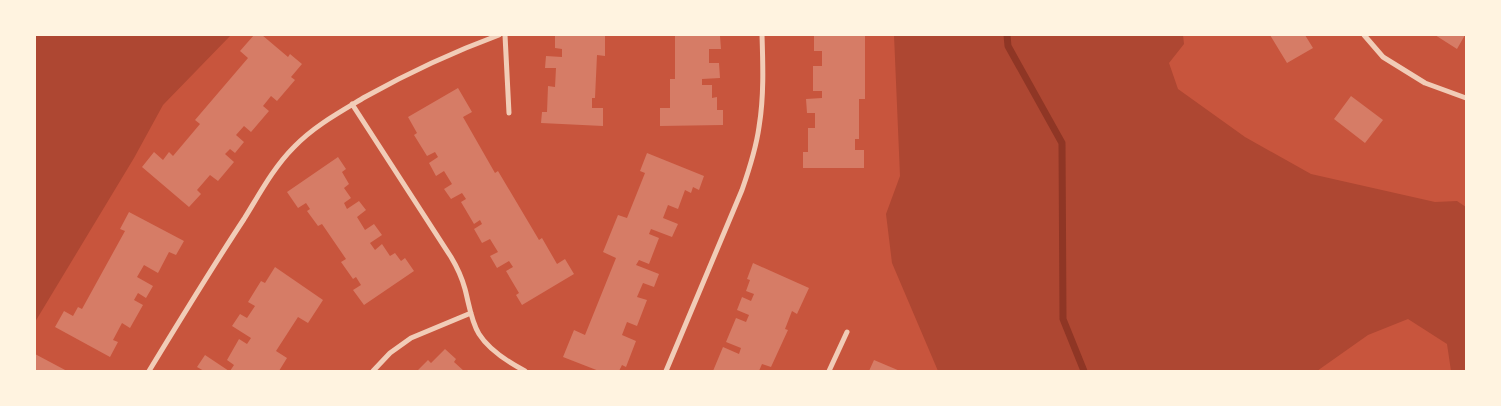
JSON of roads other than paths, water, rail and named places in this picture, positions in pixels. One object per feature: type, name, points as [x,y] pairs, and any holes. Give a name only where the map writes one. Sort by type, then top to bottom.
[{"type":"street","points":[[149,371],[279,164],[307,134],[352,104],[395,80],[500,35]]},
{"type":"street","points":[[506,35],[509,113]]},
{"type":"street","points":[[666,371],[742,190],[750,166],[760,127],[762,35]]},
{"type":"street","points":[[1364,35],[1382,57],[1425,83],[1466,98]]},
{"type":"street","points":[[352,104],[459,271],[474,326],[479,335],[498,354],[525,371]]},
{"type":"street","points":[[373,371],[390,353],[411,338],[471,312]]},
{"type":"street","points":[[829,371],[847,332]]},
{"type":"waterway","points":[[1007,35],[1008,46],[1062,143],[1063,319],[1084,371]]}]
